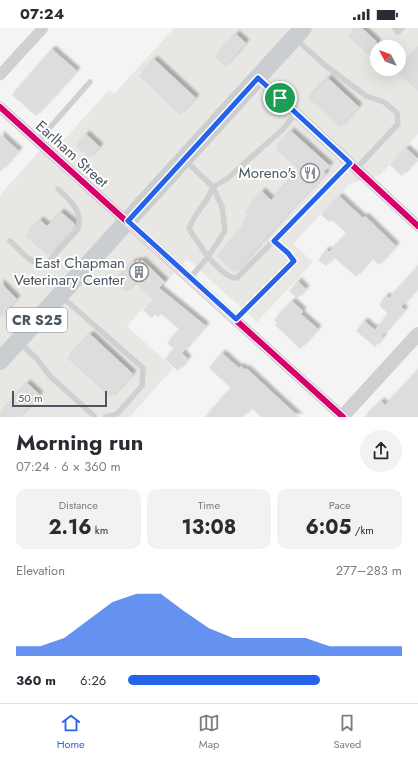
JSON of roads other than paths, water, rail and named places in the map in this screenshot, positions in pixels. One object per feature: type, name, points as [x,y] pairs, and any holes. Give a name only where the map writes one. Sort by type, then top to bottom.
[{"type":"main road","name":"CR S25","points":[[0,361],[299,33]]},
{"type":"street","points":[[0,75],[42,28]]},
{"type":"street","points":[[258,78],[418,226]]},
{"type":"street","name":"Earlham Street","points":[[0,108],[128,221],[343,417]]},
{"type":"street","points":[[343,417],[418,334]]},
{"type":"lane","points":[[296,113],[283,129],[228,178],[213,187],[209,198],[193,216],[188,229],[208,257],[231,278],[237,278],[398,124],[397,114],[384,102],[366,96],[326,66],[299,33]]},
{"type":"lane","points":[[38,141],[90,82]]},
{"type":"lane","points":[[184,159],[213,187],[222,208],[225,231],[208,257],[190,278]]},
{"type":"lane","points":[[10,241],[33,263],[41,264],[48,262],[78,229],[79,224],[78,212],[75,205],[58,189]]},
{"type":"lane","points":[[236,319],[294,261],[288,253],[274,241]]},
{"type":"lane","points":[[60,295],[143,368],[142,386],[117,414],[106,417]]},
{"type":"lane","points":[[18,342],[37,359],[50,376],[94,417]]},
{"type":"place","name":"Moreno's","points":[[310,173]]},
{"type":"place","name":"East Chapman Veterinary Center","points":[[139,272]]}]
